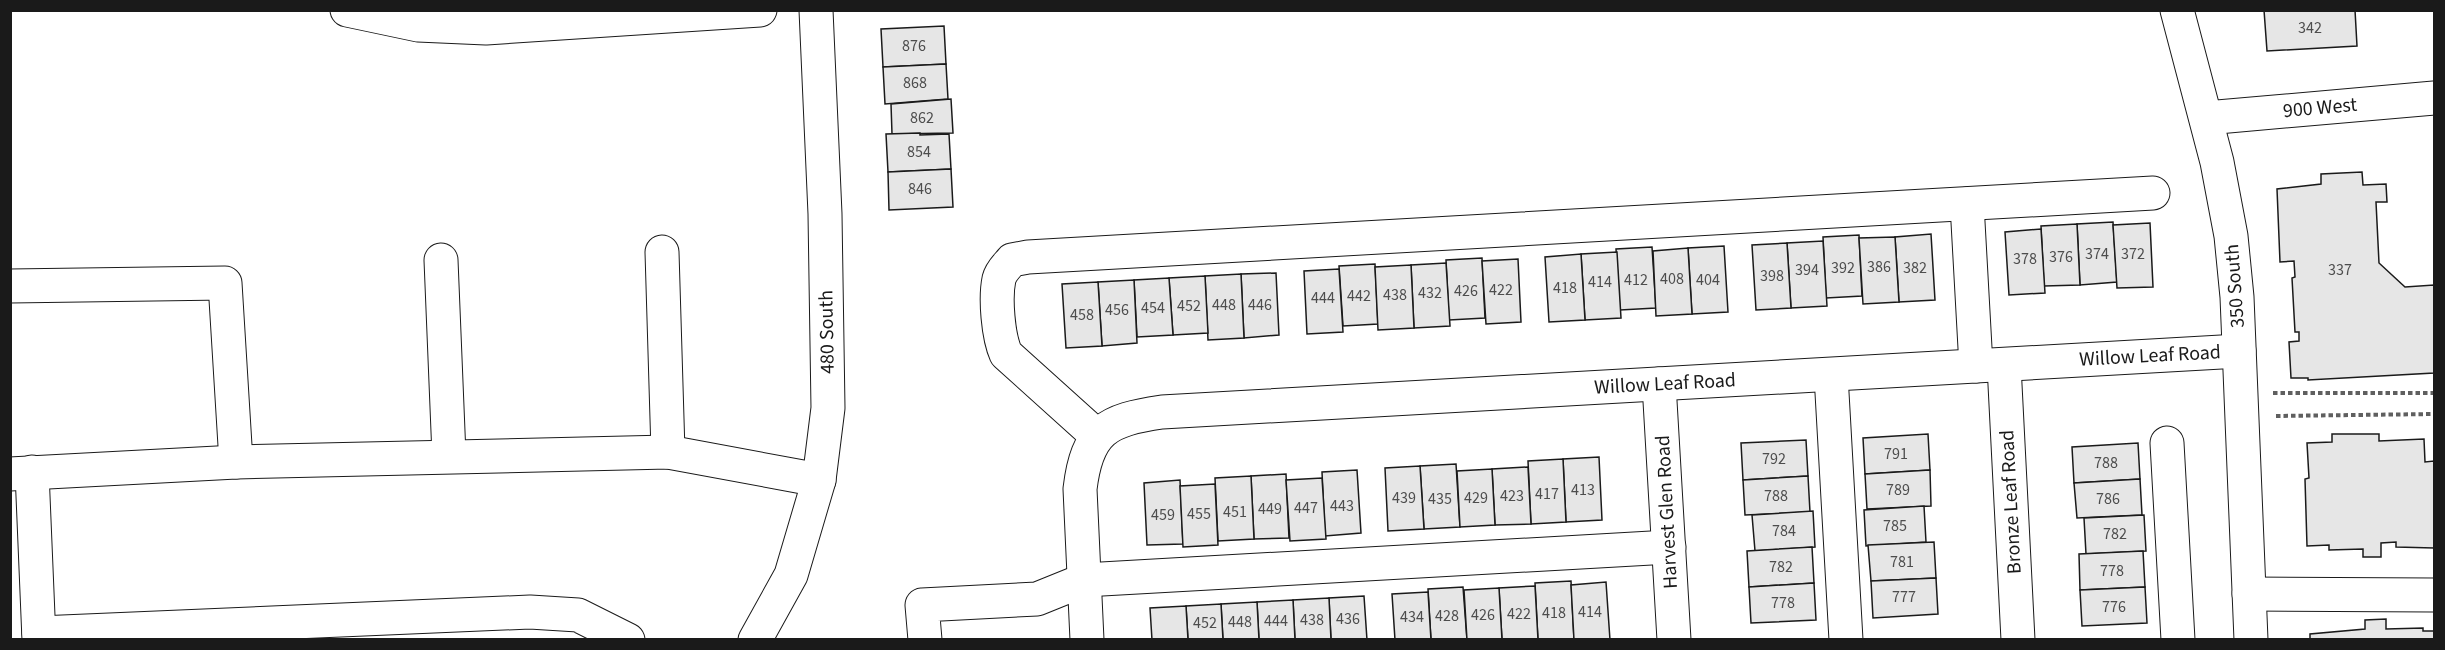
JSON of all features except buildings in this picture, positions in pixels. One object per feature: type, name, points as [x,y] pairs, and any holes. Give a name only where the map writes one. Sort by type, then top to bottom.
[{"type":"street","points":[[346,10],[418,25],[486,28],[760,10]]},
{"type":"street","name":"480 South","points":[[755,639],[791,575],[819,480],[828,408],[825,214],[816,10]]},
{"type":"street","name":"350 South","points":[[2177,10],[2206,118],[2232,236],[2251,639]]},
{"type":"street","name":"900 West","points":[[2206,118],[2434,98]]},
{"type":"street","points":[[1087,639],[1080,489],[1085,456],[1097,436],[1006,354],[1001,337],[998,292],[999,278],[1012,260],[1028,257],[2153,193]]},
{"type":"street","name":"Bronze Leaf Road","points":[[1967,204],[1990,365],[2018,639]]},
{"type":"street","points":[[662,252],[668,452]]},
{"type":"street","points":[[441,260],[449,456]]},
{"type":"street","points":[[10,286],[225,283],[236,462]]},
{"type":"street","name":"Willow Leaf Road","points":[[1097,436],[1112,425],[1130,417],[1162,412],[2239,351]]},
{"type":"street","points":[[1831,375],[1846,639]]},
{"type":"street","name":"Harvest Glen Road","points":[[1659,384],[1674,639]]},
{"type":"street","points":[[2167,443],[2178,639]]},
{"type":"street","points":[[628,639],[578,615],[530,612],[284,631],[39,636],[21,473],[236,462],[668,452],[819,480]]},
{"type":"street","points":[[925,639],[922,605],[1037,599],[1084,580],[1669,547]]},
{"type":"street","points":[[2249,594],[2434,595]]},
{"type":"path","points":[[2272,393],[2434,393]]},
{"type":"path","points":[[2273,416],[2434,414]]}]
